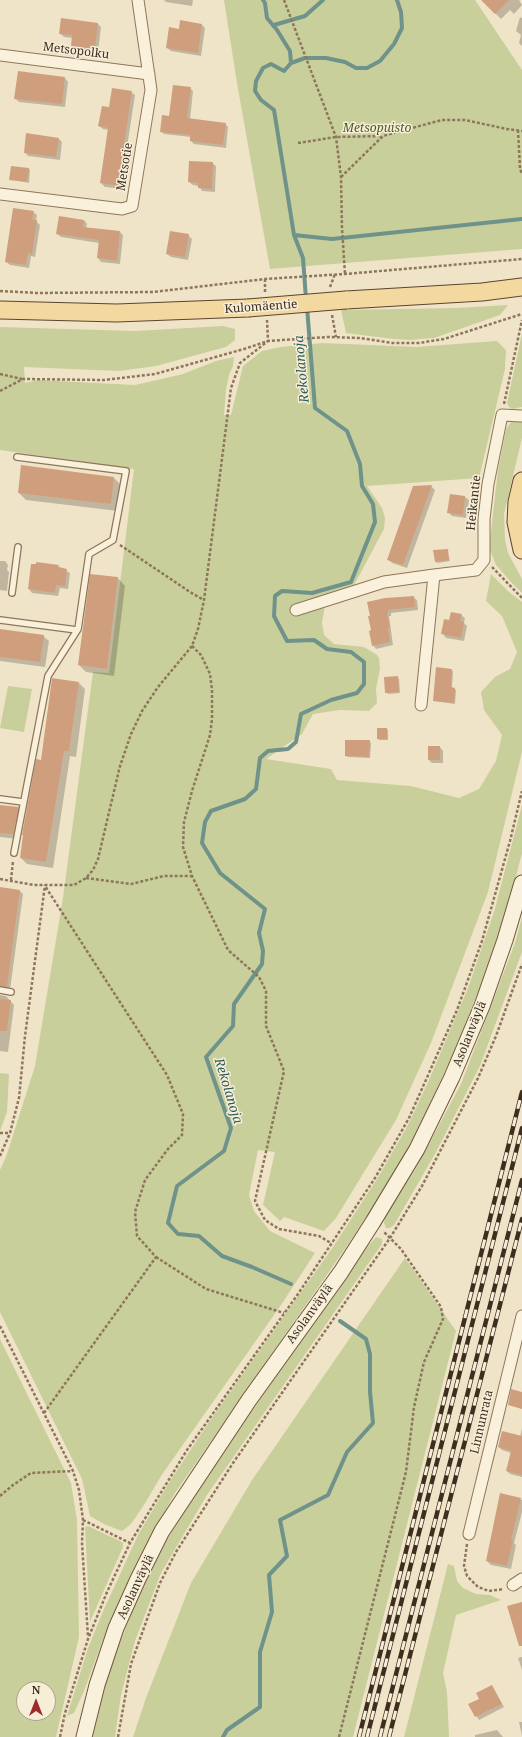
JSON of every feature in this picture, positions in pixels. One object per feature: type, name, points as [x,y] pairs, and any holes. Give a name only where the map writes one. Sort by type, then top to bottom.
[{"type":"main road","name":"Kulomäentie","points":[[0,310],[117,314],[248,308],[346,300],[482,292],[522,287]]},
{"type":"main road","points":[[482,292],[522,299]]},
{"type":"main road","points":[[522,481],[517,502],[516,522],[522,550]]},
{"type":"main road","name":"Asolanväylä","points":[[84,1737],[96,1685],[116,1628],[138,1579],[162,1532],[249,1400],[341,1272],[417,1150],[452,1078],[482,1006],[505,940],[522,883]]},
{"type":"street","name":"Metsotie","points":[[0,194],[122,209],[132,206],[151,90],[138,0]]},
{"type":"street","name":"Metsopolku","points":[[0,55],[149,74]]},
{"type":"street","points":[[502,415],[522,416]]},
{"type":"street","name":"Heikantie","points":[[484,560],[484,518],[488,484],[502,415]]},
{"type":"street","points":[[296,610],[384,582],[476,570],[484,560]]},
{"type":"street","points":[[421,705],[434,575]]},
{"type":"street","name":"Linnunrata","points":[[470,1534],[522,1316]]},
{"type":"lane","points":[[14,853],[48,676],[77,630],[89,554],[113,540],[126,471],[17,457]]},
{"type":"lane","points":[[12,593],[18,547]]},
{"type":"lane","points":[[0,620],[77,630]]},
{"type":"lane","points":[[0,799],[23,802]]},
{"type":"lane","points":[[0,990],[11,992]]},
{"type":"path","points":[[284,0],[304,48],[336,137],[341,177],[345,274]]},
{"type":"path","points":[[298,143],[336,137],[383,136],[442,120],[464,120],[522,131]]},
{"type":"path","points":[[518,130],[520,169],[522,174]]},
{"type":"path","points":[[341,177],[383,136]]},
{"type":"path","points":[[0,291],[36,294],[153,292],[288,278],[522,259]]},
{"type":"path","points":[[0,374],[23,379],[104,380],[154,374],[268,341],[292,339],[328,337],[360,338],[392,343],[418,344],[444,339],[522,314]]},
{"type":"path","points":[[502,415],[522,320]]},
{"type":"path","points":[[0,879],[34,885],[74,885],[86,878],[93,870],[98,859],[120,766],[131,734],[142,711],[158,687],[192,646],[204,600],[231,388],[240,364],[268,341]]},
{"type":"path","points":[[0,391],[23,379]]},
{"type":"path","points":[[113,540],[204,600]]},
{"type":"path","points":[[484,560],[522,598]]},
{"type":"path","points":[[192,646],[202,655],[210,674],[212,690],[212,719],[210,735],[192,791],[184,822],[182,847],[192,876],[228,950],[259,977],[266,990],[266,1026],[284,1071],[256,1201],[265,1220],[279,1229],[319,1236],[331,1242]]},
{"type":"path","points":[[60,1737],[65,1713],[88,1639],[107,1592],[130,1543],[187,1450],[284,1312],[374,1178],[409,1118],[456,1010],[482,940],[510,841],[522,791]]},
{"type":"path","points":[[11,880],[14,853]]},
{"type":"path","points":[[86,878],[131,884],[164,876],[192,876]]},
{"type":"path","points":[[0,1156],[10,1133],[19,1098],[25,1036],[45,885]]},
{"type":"path","points":[[45,885],[167,1075],[183,1114],[182,1135],[168,1149],[145,1180],[135,1212],[137,1236],[156,1257],[206,1289],[284,1312]]},
{"type":"path","points":[[118,1737],[131,1664],[160,1583],[176,1552],[232,1463],[390,1238],[429,1172],[478,1078],[496,1036],[522,964]]},
{"type":"path","points":[[0,1133],[10,1133]]},
{"type":"path","points":[[339,1737],[406,1472],[414,1407],[424,1362],[442,1320],[441,1307],[401,1249],[373,1222]]},
{"type":"path","points":[[44,1413],[156,1257]]},
{"type":"path","points":[[0,1326],[73,1471],[79,1490],[83,1520],[82,1543],[88,1639]]},
{"type":"path","points":[[0,1496],[13,1484],[31,1473],[73,1471]]},
{"type":"path","points":[[83,1520],[130,1543]]},
{"type":"path","points":[[470,1534],[466,1546],[464,1566],[467,1576],[478,1587],[489,1591],[499,1591],[518,1582]]},
{"type":"green space","name":"Metsopuisto","points":[[224,0],[475,0],[522,70],[522,249],[270,269]]},
{"type":"green space","points":[[508,305],[500,315],[434,338],[410,340],[346,333],[341,310],[456,308]]},
{"type":"green space","points":[[223,326],[235,329],[235,340],[226,347],[156,366],[119,371],[24,367],[25,383],[38,380],[135,385],[183,374],[216,361],[234,357],[226,390],[224,415],[231,415],[243,366],[262,351],[280,347],[323,343],[416,347],[497,341],[506,350],[505,369],[479,478],[367,486],[382,508],[385,518],[384,529],[353,587],[327,594],[322,623],[324,635],[334,644],[364,647],[377,655],[379,658],[380,669],[376,689],[377,703],[369,711],[340,710],[313,714],[302,734],[266,759],[331,769],[337,780],[411,786],[459,798],[479,789],[496,761],[502,735],[484,710],[481,692],[495,677],[510,669],[517,652],[502,616],[486,601],[491,574],[509,592],[522,602],[522,752],[488,892],[431,1043],[396,1120],[336,1218],[324,1231],[284,1217],[280,1221],[263,1205],[275,1152],[258,1150],[249,1195],[254,1211],[270,1231],[315,1253],[281,1305],[161,1476],[131,1524],[122,1531],[106,1525],[90,1516],[82,1479],[0,1312],[0,1170],[6,1157],[35,1066],[63,898],[93,672],[109,673],[134,469],[0,450],[0,327],[135,331]]},
{"type":"green space","points":[[522,333],[522,407],[512,409],[507,403]]},
{"type":"green space","points":[[518,420],[522,422],[522,438],[504,514],[505,540],[508,553],[522,579],[522,593],[496,565],[490,550],[498,470],[506,429],[512,421]]},
{"type":"green space","points":[[8,686],[32,689],[24,732],[0,728]]},
{"type":"green space","points":[[522,805],[522,853],[510,900],[490,962],[455,1050],[411,1143],[388,1184],[349,1243],[175,1493],[136,1564],[109,1623],[84,1691],[74,1713],[67,1716],[88,1648],[138,1535],[168,1484],[209,1422],[333,1247],[377,1179],[408,1125],[468,988],[494,912]]},
{"type":"green space","points":[[522,917],[522,952],[480,1066],[435,1154],[394,1225],[390,1228],[386,1228],[384,1223],[385,1217],[416,1168],[461,1084],[515,943]]},
{"type":"green space","points":[[0,1073],[9,1074],[7,1112],[0,1131]]},
{"type":"green space","points":[[376,1237],[382,1239],[382,1244],[207,1495],[161,1573],[135,1641],[121,1695],[115,1737],[91,1737],[107,1675],[136,1602],[162,1548],[202,1482],[361,1254]]},
{"type":"green space","points":[[405,1258],[456,1331],[353,1737],[133,1737],[146,1698],[191,1583],[252,1480]]},
{"type":"green space","points":[[0,1339],[71,1483],[77,1520],[79,1637],[56,1737],[0,1737]]},
{"type":"green space","points":[[88,1526],[123,1543],[123,1547],[90,1622],[85,1527]]},
{"type":"green space","points":[[448,1564],[454,1566],[457,1581],[463,1588],[476,1594],[490,1595],[501,1600],[456,1615],[443,1673],[447,1692],[449,1737],[404,1737]]},
{"type":"building","points":[[481,0],[509,0],[495,14]]},
{"type":"building","points":[[61,18],[98,23],[95,49],[71,46],[72,35],[59,34]]},
{"type":"building","points":[[180,20],[202,24],[198,53],[166,48],[169,27],[179,29]]},
{"type":"building","points":[[18,71],[65,77],[62,104],[14,99]]},
{"type":"building","points":[[173,85],[191,87],[187,118],[226,123],[223,145],[190,141],[190,135],[160,132],[162,115],[169,116]]},
{"type":"building","points":[[112,88],[132,91],[124,145],[127,145],[122,186],[100,183],[108,128],[98,126],[102,106],[109,107]]},
{"type":"building","points":[[26,133],[59,138],[56,157],[24,153]]},
{"type":"building","points":[[189,161],[213,162],[212,189],[198,188],[198,183],[188,182]]},
{"type":"building","points":[[11,166],[29,168],[27,182],[9,180]]},
{"type":"building","points":[[13,208],[34,211],[32,220],[37,220],[32,254],[28,253],[26,265],[5,262]]},
{"type":"building","points":[[59,216],[84,220],[83,227],[120,231],[117,261],[97,258],[99,240],[56,234]]},
{"type":"building","points":[[170,231],[189,234],[185,257],[166,254]]},
{"type":"building","points":[[21,465],[114,477],[111,504],[18,493]]},
{"type":"building","points":[[432,485],[403,565],[387,560],[413,486]]},
{"type":"building","points":[[450,494],[465,496],[463,515],[447,513]]},
{"type":"building","points":[[448,549],[449,560],[435,562],[433,550]]},
{"type":"building","points":[[36,562],[59,565],[58,567],[67,569],[65,586],[56,585],[55,593],[28,589],[31,564],[36,564]]},
{"type":"building","points":[[90,574],[118,577],[107,669],[78,665]]},
{"type":"building","points":[[414,596],[415,607],[388,610],[390,642],[372,646],[368,616],[370,616],[367,602],[385,598]]},
{"type":"building","points":[[451,612],[462,614],[460,621],[464,622],[461,638],[441,634],[444,619],[449,620]]},
{"type":"building","points":[[0,629],[44,635],[40,662],[0,657]]},
{"type":"building","points":[[436,667],[452,669],[451,687],[455,688],[454,703],[433,701]]},
{"type":"building","points":[[398,676],[399,692],[385,693],[384,677]]},
{"type":"building","points":[[52,678],[79,682],[69,751],[64,751],[46,862],[20,858],[22,835],[36,759],[41,760]]},
{"type":"building","points":[[377,728],[387,728],[387,739],[377,739]]},
{"type":"building","points":[[345,740],[370,740],[369,757],[345,756]]},
{"type":"building","points":[[428,746],[440,746],[440,760],[428,760]]},
{"type":"building","points":[[0,805],[19,807],[13,834],[0,833]]},
{"type":"building","points":[[0,887],[20,890],[7,987],[0,986]]},
{"type":"building","points":[[0,999],[11,1000],[7,1031],[0,1031]]},
{"type":"building","points":[[511,1389],[522,1392],[522,1409],[508,1405]]},
{"type":"building","points":[[502,1431],[522,1436],[522,1475],[506,1471],[511,1451],[498,1447]]},
{"type":"building","points":[[500,1493],[521,1498],[511,1540],[513,1540],[507,1566],[486,1561]]},
{"type":"building","points":[[522,1602],[522,1646],[519,1646],[507,1606]]},
{"type":"building","points":[[492,1685],[502,1704],[475,1717],[468,1704],[479,1699],[476,1693]]},
{"type":"waterway","name":"Rekolanoja","points":[[263,0],[265,3],[267,18],[277,30],[290,51],[291,63],[284,71],[271,64],[263,68],[256,81],[255,91],[261,100],[274,110],[294,235],[303,258],[306,299]]},
{"type":"waterway","points":[[274,25],[305,16],[323,0]]},
{"type":"waterway","points":[[291,63],[305,58],[326,58],[345,62],[356,68],[367,68],[380,61],[394,44],[402,28],[401,12],[397,0]]},
{"type":"waterway","points":[[294,235],[332,239],[522,219]]},
{"type":"waterway","name":"Rekolanoja","points":[[291,1284],[222,1256],[199,1236],[178,1234],[168,1223],[177,1186],[224,1151],[231,1128],[206,1057],[233,1026],[234,1004],[262,964],[263,951],[259,933],[265,909],[220,873],[202,843],[205,822],[211,811],[245,799],[256,789],[260,758],[268,751],[288,749],[296,742],[301,714],[331,700],[357,693],[364,684],[364,662],[351,652],[327,649],[314,640],[287,641],[274,616],[275,596],[282,591],[312,593],[351,582],[375,522],[373,504],[362,486],[360,464],[347,431],[315,408],[307,307]]},
{"type":"waterway","name":"Rekolanoja","points":[[223,1737],[227,1730],[260,1707],[260,1652],[272,1612],[269,1575],[287,1556],[280,1520],[328,1495],[347,1452],[373,1423],[370,1392],[370,1354],[366,1339],[340,1321]]},
{"type":"railway","points":[[359,1737],[522,1092]]},
{"type":"railway","points":[[367,1737],[522,1128]]},
{"type":"railway","points":[[380,1737],[522,1180]]},
{"type":"railway","points":[[389,1737],[522,1219]]}]
